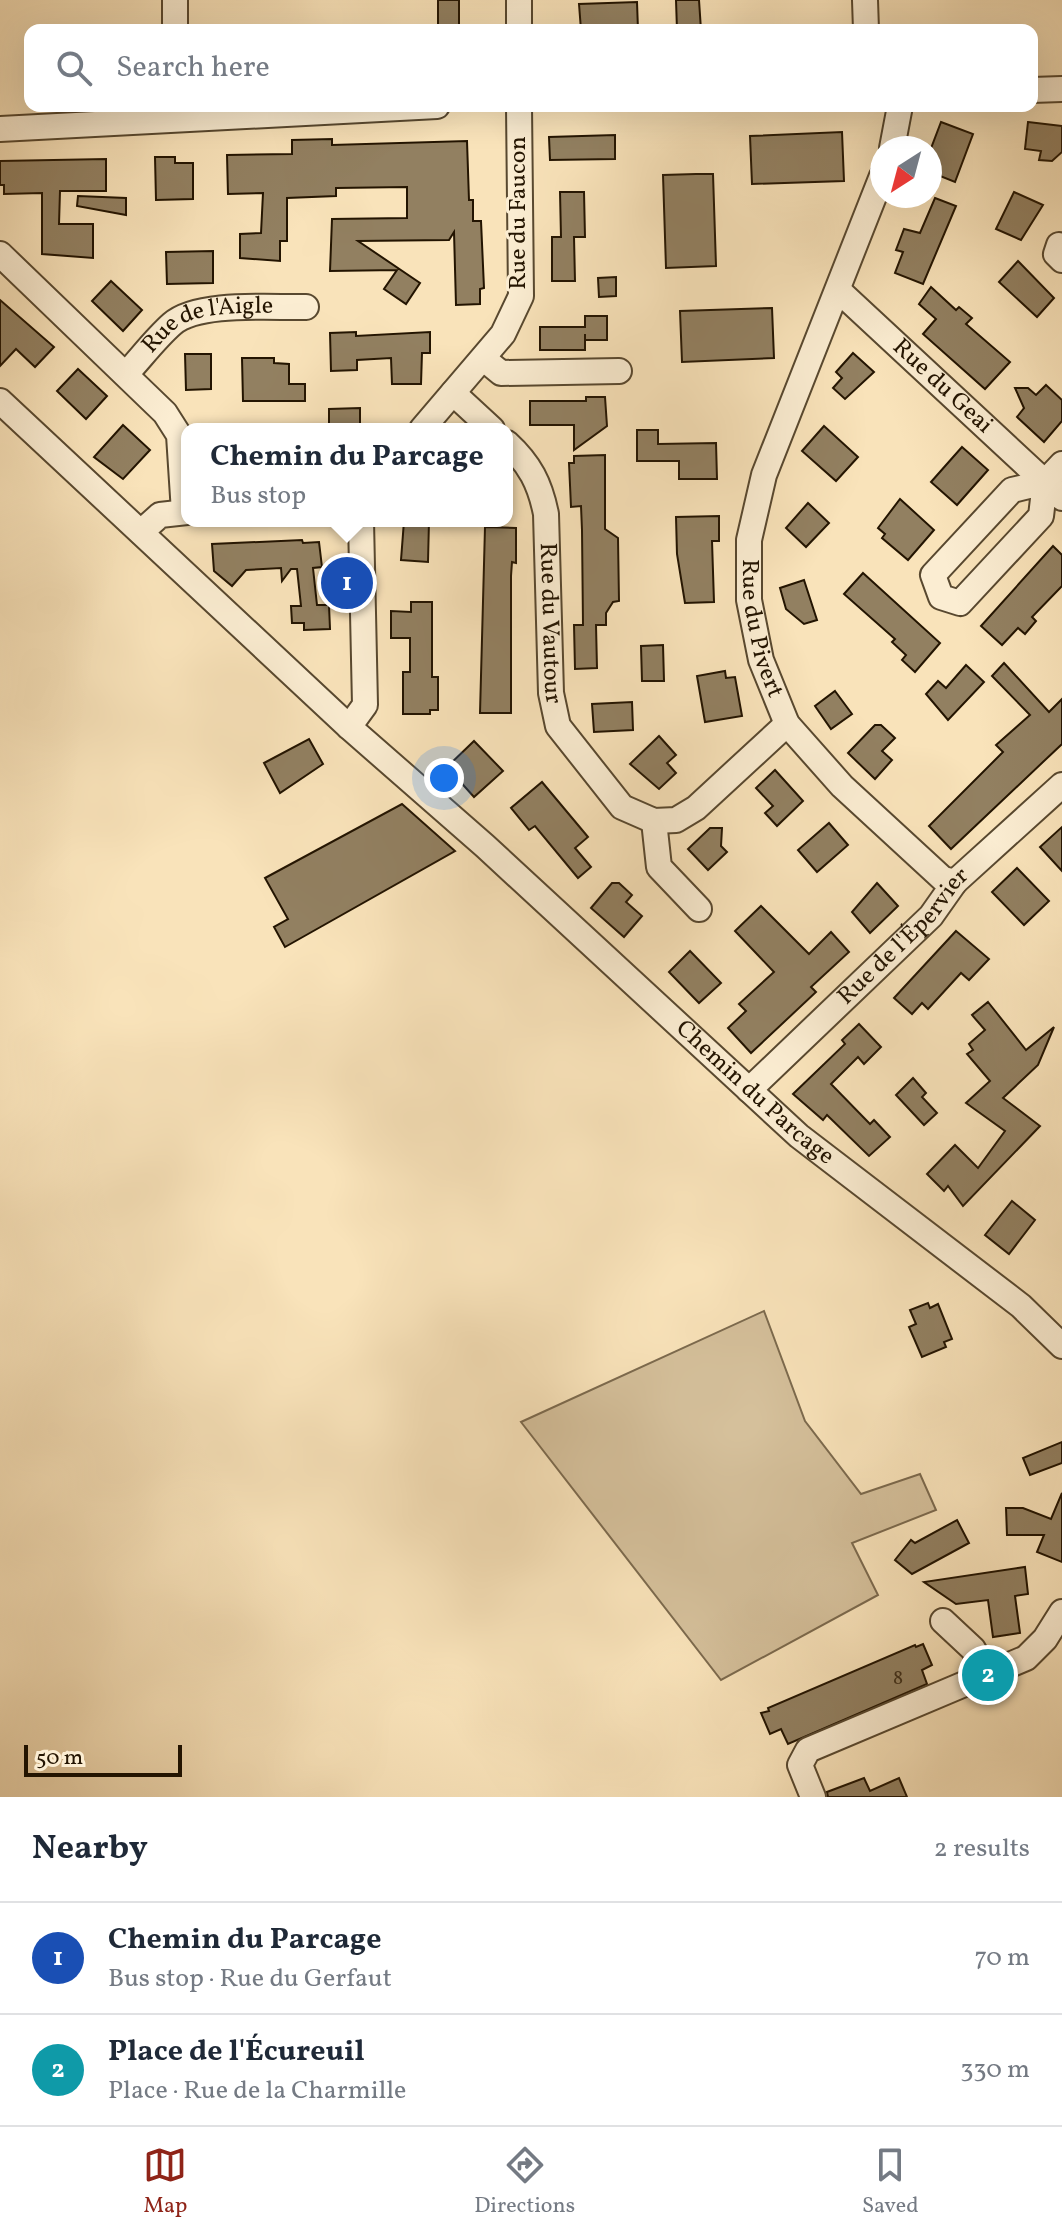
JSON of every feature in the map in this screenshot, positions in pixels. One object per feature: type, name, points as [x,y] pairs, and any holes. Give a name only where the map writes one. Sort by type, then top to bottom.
[{"type":"street","points":[[175,0],[175,24]]},
{"type":"street","points":[[519,0],[519,24]]},
{"type":"street","points":[[865,0],[866,24]]},
{"type":"street","points":[[1038,90],[1062,89]]},
{"type":"street","points":[[0,129],[176,114],[241,112]]},
{"type":"street","name":"Rue du Faucon","points":[[427,423],[503,334],[521,296],[519,112]]},
{"type":"street","points":[[894,136],[899,112]]},
{"type":"street","name":"Rue du Pivert","points":[[870,207],[764,475],[749,540],[752,615],[761,660],[787,724],[842,786],[943,879],[955,882]]},
{"type":"street","points":[[1062,246],[1059,245],[1056,254],[1062,260]]},
{"type":"street","name":"Rue de l'Aigle","points":[[0,254],[165,413],[179,435],[181,457]]},
{"type":"street","name":"Rue du Geai","points":[[838,290],[1054,490]]},
{"type":"street","name":"Rue de l'Aigle","points":[[126,374],[174,322],[191,313],[229,308],[306,307]]},
{"type":"street","points":[[484,359],[501,373],[619,371]]},
{"type":"street","points":[[453,393],[486,423]]},
{"type":"street","name":"Chemin du Parcage","points":[[0,401],[349,727],[485,846],[799,1136],[1021,1306],[1062,1346]]},
{"type":"street","name":"Rue du Vautour","points":[[513,449],[524,459],[541,487],[546,514],[551,693],[558,726],[622,807],[654,821]]},
{"type":"street","points":[[1054,490],[1012,490],[933,575],[941,597],[960,603],[1041,516],[1054,490],[1062,464]]},
{"type":"street","points":[[141,532],[160,515],[181,513]]},
{"type":"street","points":[[349,727],[365,705],[361,527]]},
{"type":"street","points":[[699,909],[659,867],[654,821],[676,820],[696,808],[787,724]]},
{"type":"street","name":"Rue de l'Épervier","points":[[749,1090],[931,916],[955,882],[1062,785]]},
{"type":"street","points":[[813,1797],[800,1765],[808,1750],[988,1675],[1035,1651],[1062,1612]]},
{"type":"street","points":[[943,1621],[973,1649],[988,1675]]},
{"type":"shaded area","points":[[764,1311],[805,1421],[861,1494],[920,1474],[936,1510],[852,1543],[878,1595],[721,1680],[521,1422]]},
{"type":"building","points":[[438,0],[459,0],[459,24],[438,24]]},
{"type":"building","points":[[676,0],[699,0],[701,24],[677,24]]},
{"type":"building","points":[[637,2],[638,24],[581,24],[579,4]]},
{"type":"building","points":[[941,122],[973,134],[955,182],[942,177],[942,136],[936,136]]},
{"type":"building","points":[[1028,122],[1062,126],[1062,152],[1052,161],[1039,160],[1041,151],[1025,149]]},
{"type":"building","points":[[842,132],[844,181],[752,184],[750,136]]},
{"type":"building","points":[[615,135],[615,159],[550,160],[549,137]]},
{"type":"building","points":[[332,139],[332,145],[467,141],[469,200],[473,200],[473,221],[481,221],[484,288],[480,289],[480,304],[456,305],[454,232],[449,240],[358,241],[420,283],[406,304],[384,289],[397,270],[330,271],[332,219],[407,218],[407,187],[336,188],[336,196],[287,198],[287,241],[280,241],[280,261],[240,258],[240,234],[261,233],[263,193],[228,194],[227,155],[292,154],[292,140]]},
{"type":"building","points":[[155,157],[175,157],[175,163],[193,163],[193,199],[156,200]]},
{"type":"building","points":[[106,159],[106,191],[60,191],[59,224],[93,224],[93,258],[42,254],[42,193],[4,194],[4,185],[0,185],[0,161]]},
{"type":"building","points":[[713,174],[716,266],[666,268],[663,175]]},
{"type":"building","points":[[560,192],[584,192],[585,237],[574,237],[575,281],[552,281],[552,237],[561,237]]},
{"type":"building","points":[[1014,192],[1043,205],[1021,240],[996,229]]},
{"type":"building","points":[[78,196],[126,198],[126,215],[77,206]]},
{"type":"building","points":[[942,201],[956,206],[923,284],[895,273],[903,252],[896,250],[904,229],[920,233],[931,208],[942,208]]},
{"type":"building","points":[[213,251],[213,283],[167,284],[166,252]]},
{"type":"building","points":[[1018,261],[1054,298],[1037,317],[999,282]]},
{"type":"building","points":[[616,277],[616,296],[599,297],[598,278]]},
{"type":"building","points":[[111,281],[142,310],[123,331],[92,301]]},
{"type":"building","points":[[931,287],[956,310],[959,307],[972,318],[966,324],[1010,362],[985,389],[923,334],[936,319],[919,304]]},
{"type":"building","points":[[0,300],[54,347],[35,367],[16,349],[0,366]]},
{"type":"building","points":[[772,308],[774,358],[682,362],[680,311]]},
{"type":"building","points":[[585,316],[607,316],[607,340],[585,340],[585,350],[540,350],[540,327],[585,327]]},
{"type":"building","points":[[356,332],[356,336],[430,332],[430,353],[422,353],[421,384],[392,384],[391,358],[357,360],[357,370],[331,371],[330,333]]},
{"type":"building","points":[[853,353],[874,372],[845,399],[833,388],[842,378],[836,372]]},
{"type":"building","points":[[185,354],[211,354],[211,389],[186,390]]},
{"type":"building","points":[[242,358],[274,358],[274,363],[289,364],[289,384],[305,384],[305,401],[243,401]]},
{"type":"building","points":[[78,369],[107,396],[86,419],[57,391]]},
{"type":"building","points":[[1046,385],[1062,400],[1062,421],[1044,442],[1017,417],[1024,408],[1015,388],[1028,388],[1036,395]]},
{"type":"building","points":[[586,397],[605,397],[607,426],[574,450],[574,425],[530,425],[530,401],[586,401]]},
{"type":"building","points":[[360,408],[360,423],[329,423],[329,409]]},
{"type":"building","points":[[123,425],[150,450],[123,479],[94,457]]},
{"type":"building","points":[[824,426],[858,457],[836,481],[802,451]]},
{"type":"building","points":[[637,430],[658,430],[658,444],[716,443],[717,479],[679,479],[679,461],[637,461]]},
{"type":"building","points":[[962,447],[988,470],[957,505],[931,482]]},
{"type":"building","points":[[605,455],[605,529],[618,538],[619,601],[613,602],[606,613],[606,625],[596,625],[597,668],[575,669],[574,625],[583,625],[582,530],[581,506],[571,507],[569,463],[574,463],[574,456]]},
{"type":"building","points":[[900,499],[934,530],[908,560],[882,538],[885,534],[878,528]]},
{"type":"building","points":[[808,503],[829,523],[806,547],[786,528]]},
{"type":"building","points":[[719,516],[719,541],[712,541],[714,602],[685,603],[677,554],[676,517]]},
{"type":"building","points":[[404,527],[429,527],[428,562],[401,560]]},
{"type":"building","points":[[485,527],[516,528],[516,563],[512,562],[511,576],[511,713],[480,713]]},
{"type":"building","points":[[302,540],[303,543],[319,542],[322,567],[313,568],[317,605],[329,605],[330,629],[304,630],[304,623],[292,623],[291,606],[301,606],[297,569],[291,569],[282,581],[281,568],[246,570],[232,586],[214,571],[212,544]]},
{"type":"building","points":[[1053,546],[1062,555],[1062,586],[1032,617],[1036,621],[1025,634],[1018,628],[1002,645],[981,626]]},
{"type":"building","points":[[863,573],[940,643],[915,672],[902,660],[906,655],[892,642],[895,639],[844,594]]},
{"type":"building","points":[[804,580],[817,620],[804,624],[786,609],[780,588]]},
{"type":"building","points":[[411,602],[432,602],[432,677],[438,677],[438,710],[430,710],[430,714],[403,714],[403,672],[410,672],[410,638],[391,638],[391,611],[411,612]]},
{"type":"building","points":[[663,645],[664,681],[642,681],[641,646]]},
{"type":"building","points":[[1004,663],[1049,712],[1062,699],[1062,744],[951,849],[929,826],[1003,752],[996,745],[1030,715],[992,676]]},
{"type":"building","points":[[966,665],[984,682],[948,720],[926,694],[938,681],[946,688]]},
{"type":"building","points":[[725,671],[726,678],[735,677],[742,716],[705,722],[697,676]]},
{"type":"building","points":[[835,691],[852,714],[831,729],[815,706]]},
{"type":"building","points":[[632,702],[633,730],[594,732],[592,704]]},
{"type":"building","points":[[875,725],[881,725],[895,738],[882,751],[892,760],[875,779],[848,753]]},
{"type":"building","points":[[659,736],[676,755],[667,763],[676,773],[659,789],[630,764]]},
{"type":"building","points":[[309,739],[323,764],[280,793],[264,763]]},
{"type":"building","points":[[474,741],[503,771],[474,797],[447,767]]},
{"type":"building","points":[[775,770],[803,801],[777,826],[765,813],[773,806],[756,788]]},
{"type":"building","points":[[542,782],[588,837],[575,848],[591,867],[578,878],[535,826],[529,830],[511,808]]},
{"type":"building","points":[[402,804],[455,851],[285,947],[274,927],[288,919],[265,878]]},
{"type":"building","points":[[829,823],[848,845],[817,872],[798,850]]},
{"type":"building","points":[[1062,827],[1062,871],[1040,847]]},
{"type":"building","points":[[710,828],[722,828],[721,846],[727,852],[708,870],[688,849]]},
{"type":"building","points":[[1017,868],[1049,901],[1024,925],[992,892]]},
{"type":"building","points":[[612,883],[619,883],[632,895],[626,902],[642,916],[624,937],[591,908]]},
{"type":"building","points":[[877,883],[898,906],[870,933],[852,912]]},
{"type":"building","points":[[761,906],[809,954],[831,932],[849,952],[811,987],[816,992],[751,1053],[728,1028],[746,1011],[739,1004],[774,972],[735,931]]},
{"type":"building","points":[[956,931],[989,959],[969,980],[961,973],[928,1009],[922,1003],[912,1014],[894,998]]},
{"type":"building","points":[[690,951],[721,983],[699,1003],[669,972]]},
{"type":"building","points":[[988,1002],[1026,1050],[1054,1027],[1038,1065],[1003,1098],[1040,1126],[963,1206],[948,1186],[944,1191],[927,1174],[955,1145],[978,1168],[1005,1131],[966,1103],[990,1081],[967,1054],[973,1050],[969,1044],[985,1030],[972,1015]]},
{"type":"building","points":[[859,1024],[881,1047],[864,1064],[858,1057],[831,1084],[870,1124],[874,1120],[890,1137],[869,1156],[827,1115],[823,1120],[793,1094],[845,1044],[842,1040]]},
{"type":"building","points":[[913,1078],[926,1093],[922,1097],[937,1113],[924,1125],[896,1095]]},
{"type":"building","points":[[1012,1201],[1035,1220],[1009,1254],[985,1235]]},
{"type":"building","points":[[928,1303],[930,1308],[938,1304],[952,1339],[944,1342],[946,1347],[922,1357],[909,1327],[916,1324],[910,1310]]},
{"type":"building","points":[[1062,1442],[1062,1463],[1030,1475],[1023,1458]]},
{"type":"building","points":[[1062,1493],[1062,1562],[1037,1552],[1044,1535],[1007,1535],[1006,1508],[1023,1508],[1051,1519]]},
{"type":"building","points":[[957,1520],[969,1543],[912,1574],[895,1560],[911,1540],[915,1543]]},
{"type":"building","points":[[1025,1567],[1028,1594],[1015,1596],[1020,1633],[993,1637],[988,1600],[956,1604],[924,1582]]},
{"type":"building","points":[[923,1644],[932,1665],[922,1670],[927,1684],[788,1744],[781,1729],[770,1734],[761,1713],[769,1711],[768,1708]]},
{"type":"building","points":[[864,1778],[870,1791],[899,1778],[907,1797],[828,1797],[827,1792]]},
{"type":"place","name":"Chemin du Parcage","points":[[347,583]]},
{"type":"place","name":"Place de l'Écureuil","points":[[988,1675]]}]
